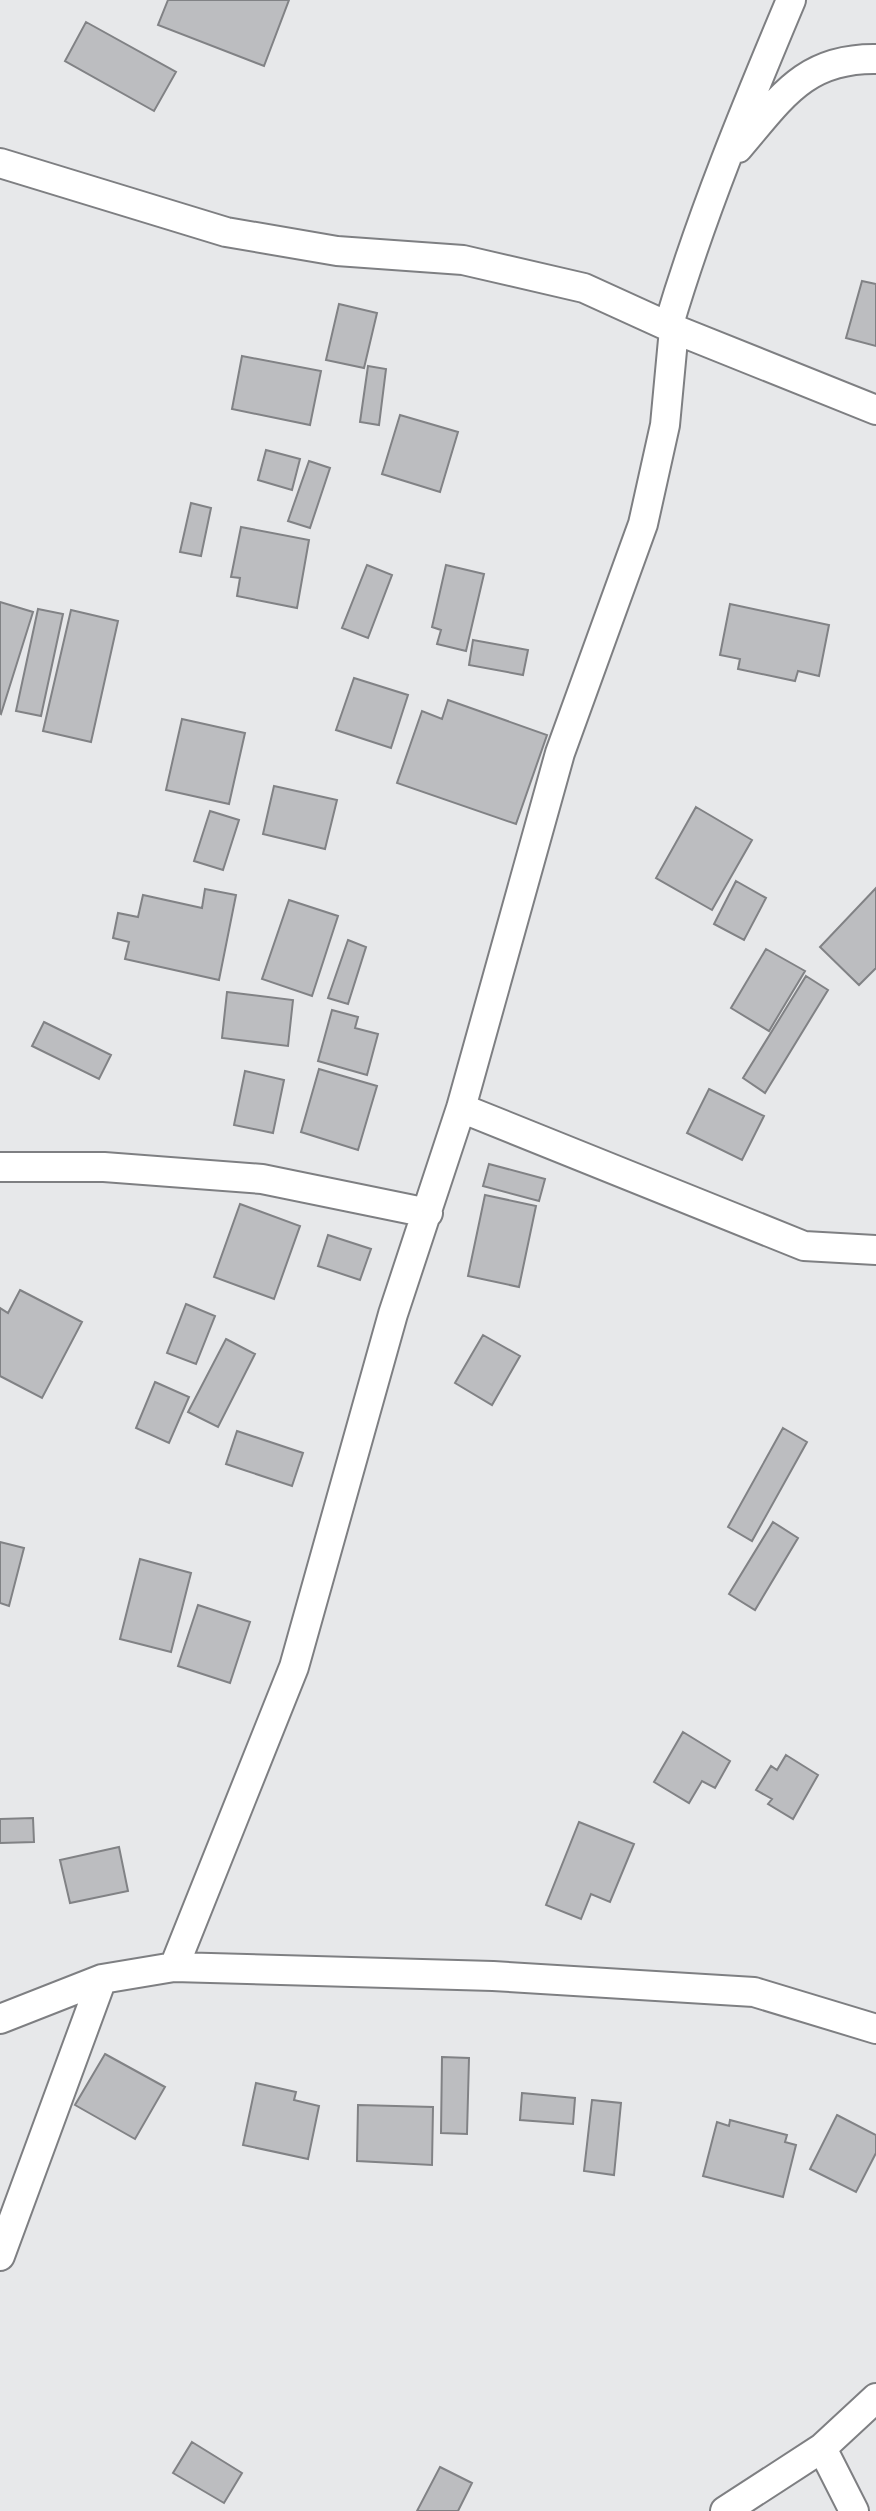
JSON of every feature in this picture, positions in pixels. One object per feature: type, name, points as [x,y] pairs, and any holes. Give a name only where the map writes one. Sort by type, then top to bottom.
[{"type":"street","points":[[674,329],[669,324],[720,170],[791,0]]},
{"type":"street","points":[[720,170],[782,97],[817,68],[852,59],[876,59]]},
{"type":"street","points":[[0,163],[226,232],[337,251],[463,260],[584,288],[674,329],[876,410]]},
{"type":"street","points":[[174,1967],[294,1667],[393,1314],[461,1108],[560,753],[643,524],[665,425],[674,329]]},
{"type":"street","points":[[461,1108],[804,1246],[876,1250]]},
{"type":"street","points":[[0,1167],[104,1167],[262,1179],[428,1213]]},
{"type":"street","points":[[0,2019],[102,1979],[174,1967],[493,1976],[754,1992],[874,2026]]},
{"type":"street","points":[[0,2256],[102,1979]]},
{"type":"street","points":[[725,2511],[822,2448],[876,2398]]},
{"type":"street","points":[[822,2448],[854,2511]]},
{"type":"building","points":[[168,0],[289,0],[264,66],[158,25]]},
{"type":"building","points":[[86,22],[176,72],[154,111],[65,61]]},
{"type":"building","points":[[862,281],[876,284],[876,346],[846,338]]},
{"type":"building","points":[[339,304],[377,313],[364,368],[326,360]]},
{"type":"building","points":[[242,356],[321,371],[310,425],[232,409]]},
{"type":"building","points":[[368,366],[386,369],[379,425],[360,422]]},
{"type":"building","points":[[400,415],[458,432],[440,492],[382,474]]},
{"type":"building","points":[[266,450],[300,459],[292,490],[258,480]]},
{"type":"building","points":[[309,461],[330,468],[310,528],[288,521]]},
{"type":"building","points":[[191,503],[211,508],[201,556],[180,552]]},
{"type":"building","points":[[241,527],[309,540],[297,608],[237,596],[240,578],[231,577]]},
{"type":"building","points":[[367,565],[392,575],[368,638],[342,628]]},
{"type":"building","points":[[446,565],[484,574],[466,651],[437,644],[441,630],[432,627]]},
{"type":"building","points":[[0,602],[33,612],[1,714],[0,713]]},
{"type":"building","points":[[730,604],[829,625],[819,676],[798,671],[795,681],[738,669],[740,659],[720,655]]},
{"type":"building","points":[[38,609],[63,614],[41,716],[16,711]]},
{"type":"building","points":[[71,610],[118,621],[91,742],[43,731]]},
{"type":"building","points":[[473,640],[528,650],[523,675],[469,665]]},
{"type":"building","points":[[354,678],[408,695],[391,748],[336,730]]},
{"type":"building","points":[[448,700],[547,735],[516,824],[397,783],[422,711],[442,719]]},
{"type":"building","points":[[182,719],[245,733],[229,804],[166,790]]},
{"type":"building","points":[[274,786],[337,800],[325,849],[263,834]]},
{"type":"building","points":[[696,807],[752,840],[712,910],[656,878]]},
{"type":"building","points":[[210,811],[239,820],[223,870],[194,861]]},
{"type":"building","points":[[736,881],[766,898],[744,940],[714,924]]},
{"type":"building","points":[[876,888],[876,968],[859,985],[820,947]]},
{"type":"building","points":[[205,889],[236,895],[219,980],[125,959],[129,942],[113,938],[118,913],[138,917],[143,895],[202,908]]},
{"type":"building","points":[[289,900],[338,916],[312,996],[262,979]]},
{"type":"building","points":[[348,940],[366,947],[348,1004],[328,998]]},
{"type":"building","points":[[766,949],[805,971],[769,1031],[731,1008]]},
{"type":"building","points":[[806,976],[828,990],[765,1093],[743,1078]]},
{"type":"building","points":[[227,992],[293,1000],[288,1046],[222,1038]]},
{"type":"building","points":[[332,1010],[358,1017],[355,1028],[378,1034],[367,1075],[318,1061]]},
{"type":"building","points":[[44,1022],[111,1055],[99,1079],[32,1046]]},
{"type":"building","points":[[319,1069],[377,1086],[358,1150],[301,1132]]},
{"type":"building","points":[[245,1071],[284,1080],[273,1133],[234,1125]]},
{"type":"building","points":[[709,1089],[764,1116],[742,1160],[687,1133]]},
{"type":"building","points":[[489,1164],[545,1179],[539,1201],[483,1186]]},
{"type":"building","points":[[485,1195],[536,1206],[519,1287],[468,1276]]},
{"type":"building","points":[[240,1204],[300,1226],[274,1299],[214,1277]]},
{"type":"building","points":[[328,1235],[371,1249],[360,1280],[318,1266]]},
{"type":"building","points":[[20,1290],[82,1322],[42,1398],[0,1376],[0,1308],[8,1313]]},
{"type":"building","points":[[186,1304],[215,1316],[196,1364],[167,1353]]},
{"type":"building","points":[[483,1335],[520,1356],[492,1405],[455,1383]]},
{"type":"building","points":[[226,1339],[255,1354],[218,1427],[188,1412]]},
{"type":"building","points":[[155,1382],[189,1397],[169,1443],[136,1428]]},
{"type":"building","points":[[783,1428],[807,1442],[752,1541],[728,1527]]},
{"type":"building","points":[[237,1431],[303,1453],[292,1486],[226,1464]]},
{"type":"building","points":[[773,1522],[798,1538],[755,1610],[729,1594]]},
{"type":"building","points":[[0,1542],[24,1548],[9,1606],[0,1603]]},
{"type":"building","points":[[140,1559],[191,1573],[171,1652],[120,1639]]},
{"type":"building","points":[[198,1605],[250,1622],[230,1683],[178,1666]]},
{"type":"building","points":[[683,1732],[730,1761],[715,1788],[702,1781],[689,1803],[654,1782]]},
{"type":"building","points":[[786,1755],[818,1775],[793,1819],[768,1804],[772,1799],[756,1790],[771,1766],[777,1770]]},
{"type":"building","points":[[33,1818],[34,1842],[0,1843],[0,1819]]},
{"type":"building","points":[[579,1822],[634,1844],[610,1902],[591,1894],[581,1919],[546,1905]]},
{"type":"building","points":[[119,1847],[128,1891],[70,1903],[60,1860]]},
{"type":"building","points":[[105,2054],[165,2087],[135,2139],[75,2105]]},
{"type":"building","points":[[442,2057],[469,2058],[467,2134],[441,2133]]},
{"type":"building","points":[[256,2083],[296,2092],[294,2100],[319,2106],[308,2159],[243,2145]]},
{"type":"building","points":[[522,2093],[575,2098],[573,2124],[520,2120]]},
{"type":"building","points":[[592,2100],[621,2103],[614,2175],[584,2171]]},
{"type":"building","points":[[358,2105],[433,2107],[432,2165],[357,2161]]},
{"type":"building","points":[[837,2115],[876,2135],[876,2153],[856,2192],[810,2169]]},
{"type":"building","points":[[730,2120],[787,2135],[785,2142],[796,2145],[783,2197],[703,2176],[717,2122],[729,2126]]},
{"type":"building","points":[[192,2442],[242,2473],[224,2503],[173,2473]]},
{"type":"building","points":[[440,2467],[472,2483],[458,2511],[417,2511]]}]
